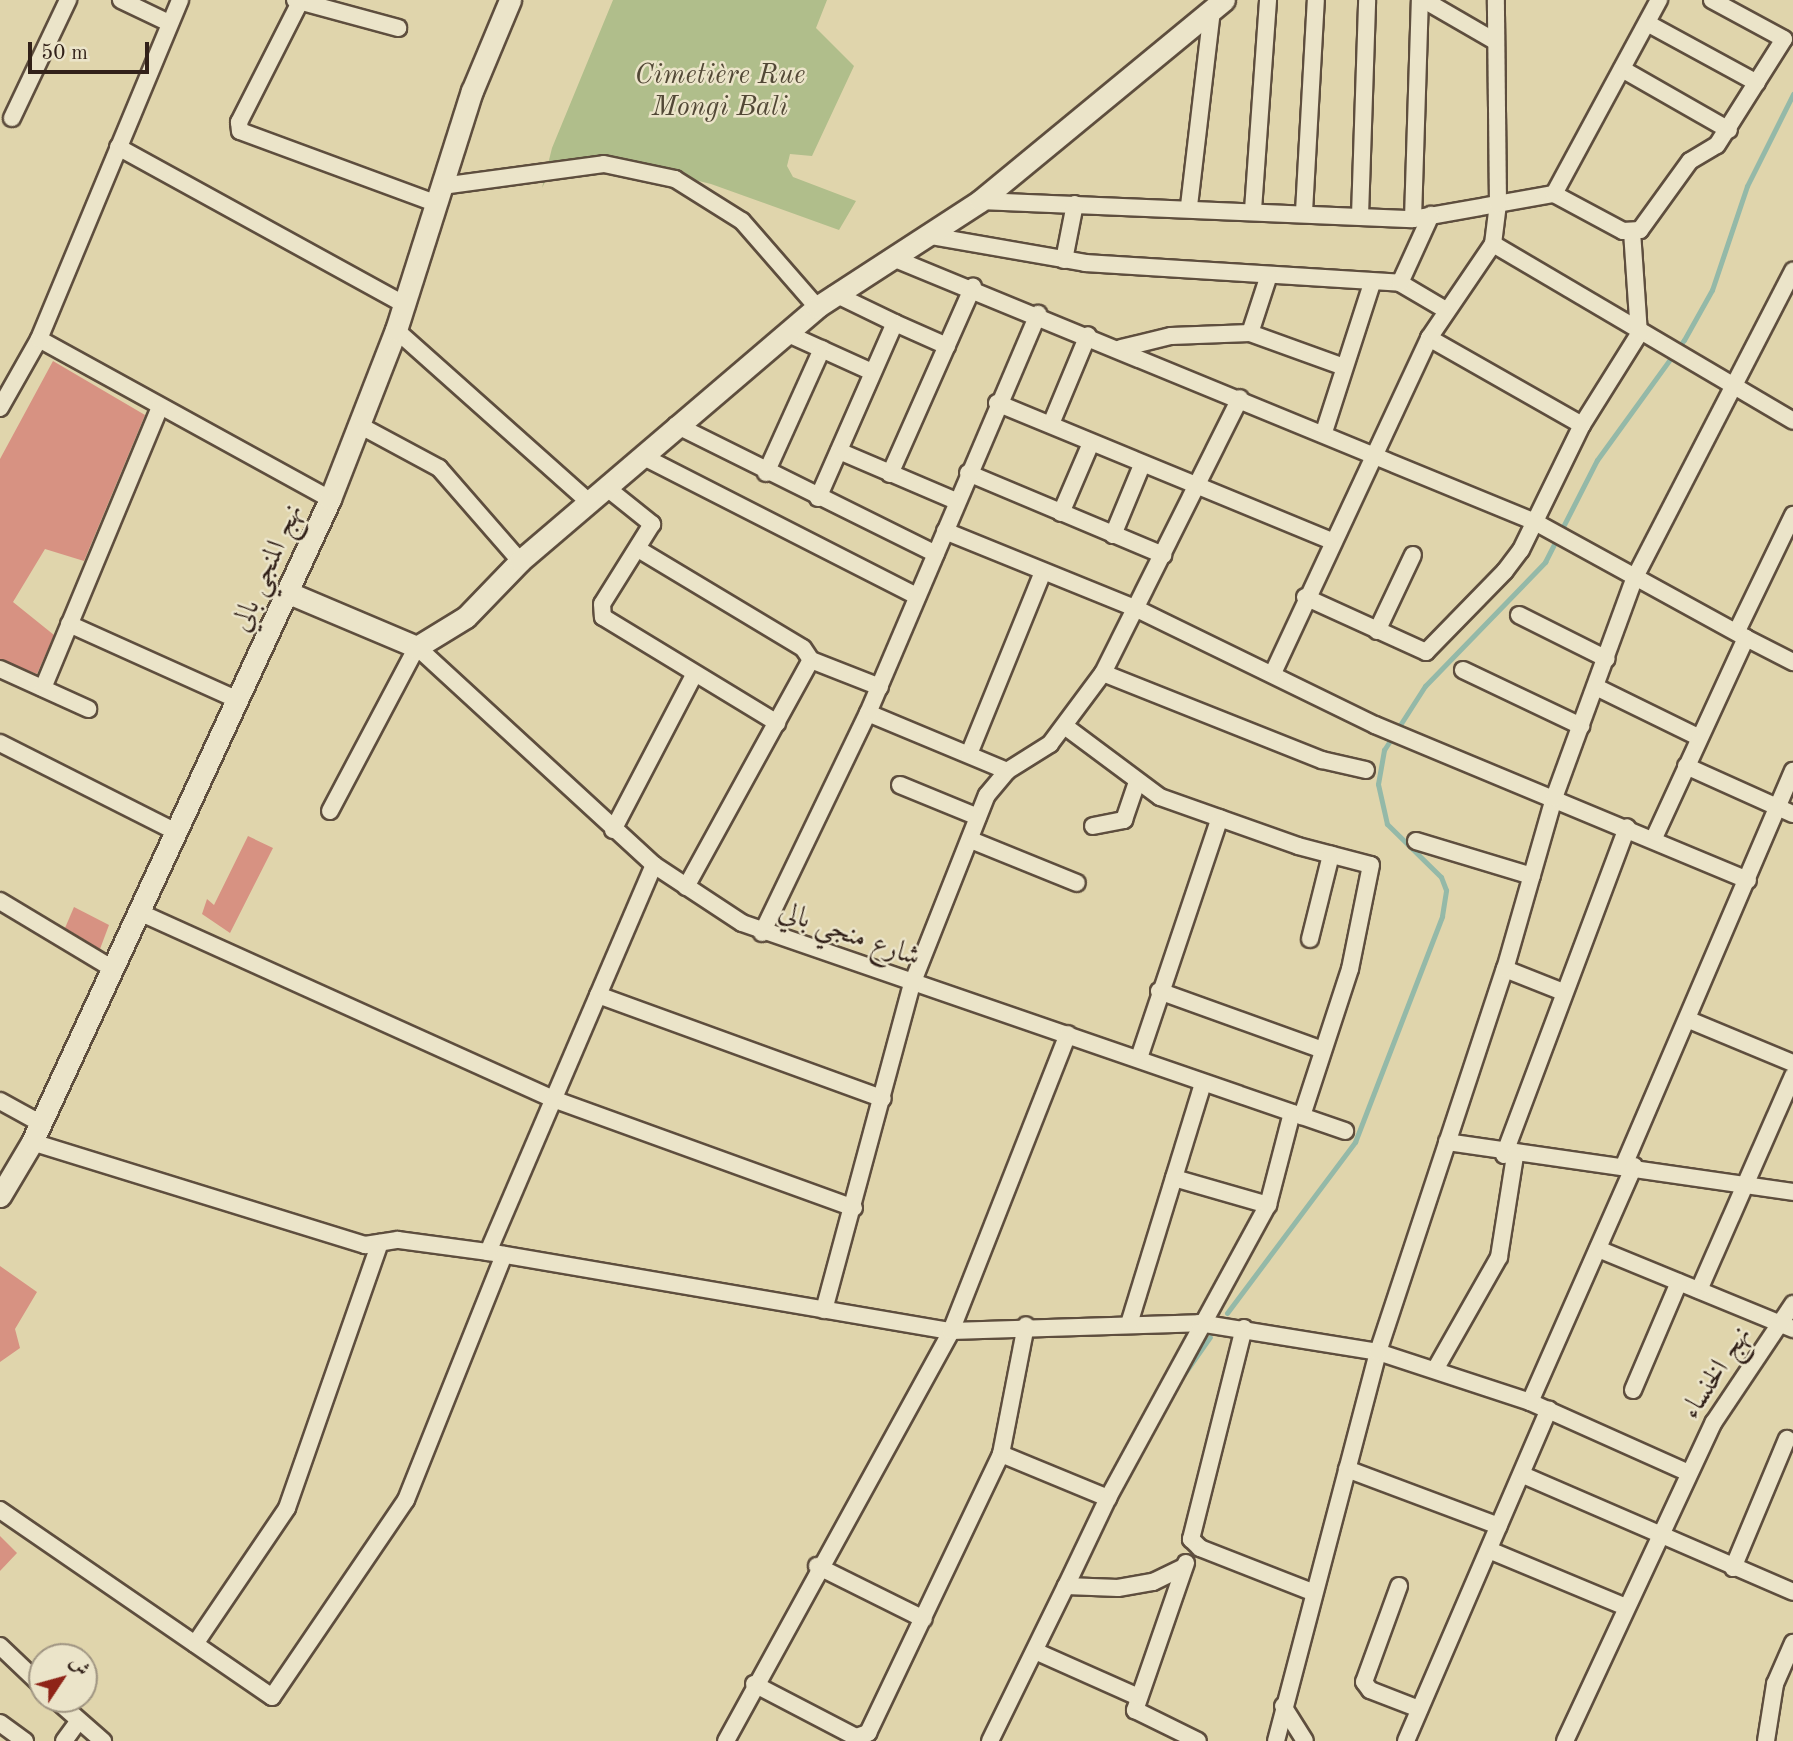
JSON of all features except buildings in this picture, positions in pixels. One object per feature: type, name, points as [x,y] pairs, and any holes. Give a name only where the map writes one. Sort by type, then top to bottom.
[{"type":"street","points":[[12,118],[68,0]]},
{"type":"street","points":[[121,0],[169,23]]},
{"type":"street","points":[[0,408],[39,339],[180,0]]},
{"type":"street","name":"نهج المنجي بالي","points":[[0,1196],[36,1133],[289,593],[330,499],[405,305],[472,91],[510,0]]},
{"type":"street","points":[[1252,209],[1268,0]]},
{"type":"street","points":[[1304,212],[1316,0]]},
{"type":"street","points":[[1360,216],[1367,0]]},
{"type":"street","points":[[1413,219],[1422,0],[1493,40]]},
{"type":"street","points":[[1554,194],[1660,0]]},
{"type":"street","points":[[1632,232],[1650,222],[1690,161],[1717,145],[1729,130],[1784,39],[1712,0]]},
{"type":"street","points":[[398,28],[297,1],[239,122],[240,131],[440,195],[604,164],[675,180],[742,220],[817,307]]},
{"type":"street","points":[[1273,673],[1331,541],[1377,454],[1429,338],[1444,309],[1477,274],[1493,244],[1499,204],[1493,40],[1495,2]]},
{"type":"street","points":[[1189,206],[1218,5]]},
{"type":"street","points":[[330,810],[417,647],[466,617],[520,561],[817,307],[931,236],[980,201],[1218,5]]},
{"type":"street","points":[[1647,23],[1757,83]]},
{"type":"street","points":[[1622,69],[1729,130]]},
{"type":"street","points":[[118,147],[405,305]]},
{"type":"street","points":[[980,201],[1189,206],[1413,219],[1554,194],[1632,232]]},
{"type":"street","points":[[1064,260],[1075,205]]},
{"type":"street","points":[[1400,283],[1431,215]]},
{"type":"street","points":[[1305,597],[1418,651],[1433,648],[1505,572],[1539,524],[1582,425],[1646,337],[1632,232]]},
{"type":"street","points":[[931,236],[1064,260],[1400,283],[1444,309]]},
{"type":"street","points":[[1493,244],[1729,387],[1793,421]]},
{"type":"street","points":[[893,258],[1121,348],[1539,524],[1634,579],[1793,662]]},
{"type":"street","points":[[1276,1741],[1312,1592],[1378,1352],[1504,970],[1554,798],[1634,579],[1729,387],[1793,271]]},
{"type":"street","points":[[1250,333],[1269,275]]},
{"type":"street","points":[[1324,432],[1372,283]]},
{"type":"street","points":[[890,474],[973,288]]},
{"type":"street","points":[[835,294],[947,346]]},
{"type":"street","points":[[762,933],[880,687],[997,403],[1038,314]]},
{"type":"street","points":[[818,498],[895,323]]},
{"type":"street","points":[[396,330],[590,503]]},
{"type":"street","points":[[786,333],[872,372]]},
{"type":"street","points":[[1121,348],[1171,336],[1250,333],[1344,367]]},
{"type":"street","points":[[1051,424],[1088,335]]},
{"type":"street","points":[[1429,338],[1582,425]]},
{"type":"street","points":[[39,339],[330,499]]},
{"type":"street","points":[[766,473],[822,349]]},
{"type":"street","points":[[824,1310],[854,1208],[912,984],[978,817],[1007,771],[1050,744],[1066,727],[1103,673],[1240,398]]},
{"type":"street","points":[[997,403],[1331,541]]},
{"type":"street","points":[[43,688],[160,407]]},
{"type":"street","points":[[359,425],[439,468],[520,561]]},
{"type":"street","points":[[676,425],[766,473],[936,554]]},
{"type":"street","points":[[1061,513],[1091,443]]},
{"type":"street","points":[[839,451],[957,501]]},
{"type":"street","points":[[642,456],[917,596]]},
{"type":"street","points":[[1113,535],[1142,465]]},
{"type":"street","points":[[968,473],[1163,555]]},
{"type":"street","points":[[607,488],[651,519],[638,549],[602,604],[603,617],[694,675],[777,723]]},
{"type":"street","points":[[1654,838],[1793,515]]},
{"type":"street","points":[[946,531],[1137,609],[1381,727],[1403,733],[1748,880]]},
{"type":"street","points":[[638,549],[803,648],[811,660],[880,687]]},
{"type":"street","points":[[1377,631],[1413,555]]},
{"type":"street","points":[[969,754],[1042,572]]},
{"type":"street","points":[[289,593],[417,647]]},
{"type":"street","points":[[1520,615],[1607,659]]},
{"type":"street","points":[[69,624],[238,700]]},
{"type":"street","name":"شارع منجي بالي","points":[[417,647],[654,865],[762,933],[1068,1034],[1345,1130]]},
{"type":"street","points":[[687,887],[811,660]]},
{"type":"street","points":[[0,669],[88,709]]},
{"type":"street","points":[[1463,670],[1581,726]]},
{"type":"street","points":[[1103,673],[1322,760],[1366,770]]},
{"type":"street","points":[[613,830],[694,675]]},
{"type":"street","points":[[1596,687],[1698,737]]},
{"type":"street","points":[[868,713],[1007,771]]},
{"type":"street","points":[[990,1741],[1108,1498],[1199,1323],[1268,1205],[1297,1114],[1323,1050],[1350,970],[1371,865],[1365,859],[1331,855],[1160,797],[1066,727]]},
{"type":"street","points":[[0,743],[176,832]]},
{"type":"street","points":[[1686,766],[1793,814]]},
{"type":"street","points":[[1530,1402],[1598,1249],[1629,1166],[1793,771]]},
{"type":"street","points":[[1093,826],[1124,820],[1137,782]]},
{"type":"street","points":[[900,785],[978,817]]},
{"type":"street","points":[[1139,1058],[1158,991],[1220,818]]},
{"type":"street","points":[[1436,1368],[1499,1257],[1510,1155],[1563,992],[1627,827]]},
{"type":"street","points":[[971,840],[1077,883]]},
{"type":"street","points":[[1416,841],[1532,876]]},
{"type":"street","points":[[1310,939],[1331,855]]},
{"type":"street","points":[[0,1510],[268,1697],[276,1694],[406,1500],[553,1100],[654,865]]},
{"type":"street","points":[[0,901],[113,969]]},
{"type":"street","points":[[139,912],[553,1100],[854,1208]]},
{"type":"street","points":[[1504,970],[1563,992]]},
{"type":"street","points":[[1158,991],[1323,1050]]},
{"type":"street","points":[[598,995],[883,1099]]},
{"type":"street","points":[[1689,1020],[1793,1063]]},
{"type":"street","points":[[726,1741],[817,1566],[951,1331],[1068,1034]]},
{"type":"street","points":[[1699,1290],[1793,1076]]},
{"type":"street","points":[[1129,1324],[1203,1083]]},
{"type":"street","points":[[0,1101],[36,1133],[365,1245],[380,1242],[496,1254],[951,1331],[1026,1325],[1199,1323],[1244,1328],[1378,1352],[1436,1368],[1549,1409],[1689,1473]]},
{"type":"street","points":[[1447,1142],[1510,1155],[1629,1166],[1793,1192]]},
{"type":"street","points":[[1174,1178],[1268,1205]]},
{"type":"street","points":[[195,1644],[287,1508],[380,1242]]},
{"type":"street","points":[[1598,1249],[1787,1327]]},
{"type":"street","points":[[1633,1390],[1679,1282]]},
{"type":"street","name":"نهج الخنساء","points":[[1566,1741],[1714,1422],[1787,1327],[1793,1304]]},
{"type":"street","points":[[754,1684],[856,1737],[865,1736],[924,1619],[1001,1454],[1026,1325]]},
{"type":"street","points":[[1244,1328],[1190,1533],[1195,1545],[1312,1592]]},
{"type":"street","points":[[1406,1741],[1523,1475],[1549,1409]]},
{"type":"street","points":[[1733,1568],[1787,1439]]},
{"type":"street","points":[[1001,1454],[1108,1498]]},
{"type":"street","points":[[1347,1469],[1499,1526]]},
{"type":"street","points":[[1523,1475],[1793,1592]]},
{"type":"street","points":[[1195,1545],[1184,1567],[1136,1696],[1135,1710],[1198,1741]]},
{"type":"street","points":[[1489,1550],[1626,1607]]},
{"type":"street","points":[[817,1566],[924,1619]]},
{"type":"street","points":[[1066,1586],[1118,1588],[1153,1582],[1184,1567]]},
{"type":"street","points":[[1399,1586],[1364,1682],[1370,1690],[1419,1709]]},
{"type":"street","points":[[1766,1741],[1775,1684],[1793,1643]]},
{"type":"street","points":[[0,1646],[28,1673]]},
{"type":"street","points":[[1035,1651],[1136,1696]]},
{"type":"street","points":[[1283,1706],[1305,1741]]},
{"type":"street","points":[[69,1713],[103,1741]]},
{"type":"street","points":[[64,1741],[78,1722]]},
{"type":"street","points":[[0,1723],[24,1741]]},
{"type":"green space","name":"Cimetière Rue Mongi Bali","points":[[613,0],[827,0],[816,28],[854,66],[812,156],[790,154],[787,166],[793,177],[856,201],[839,230],[711,184],[613,160],[556,160],[542,188],[552,148]]},
{"type":"waterway","points":[[1227,1313],[1355,1142],[1442,916],[1446,890],[1441,877],[1387,824],[1378,784],[1384,750],[1425,686],[1545,562],[1597,460],[1684,340],[1712,290],[1747,186],[1793,94]]},
{"type":"waterway","points":[[1184,1374],[1210,1337]]}]
